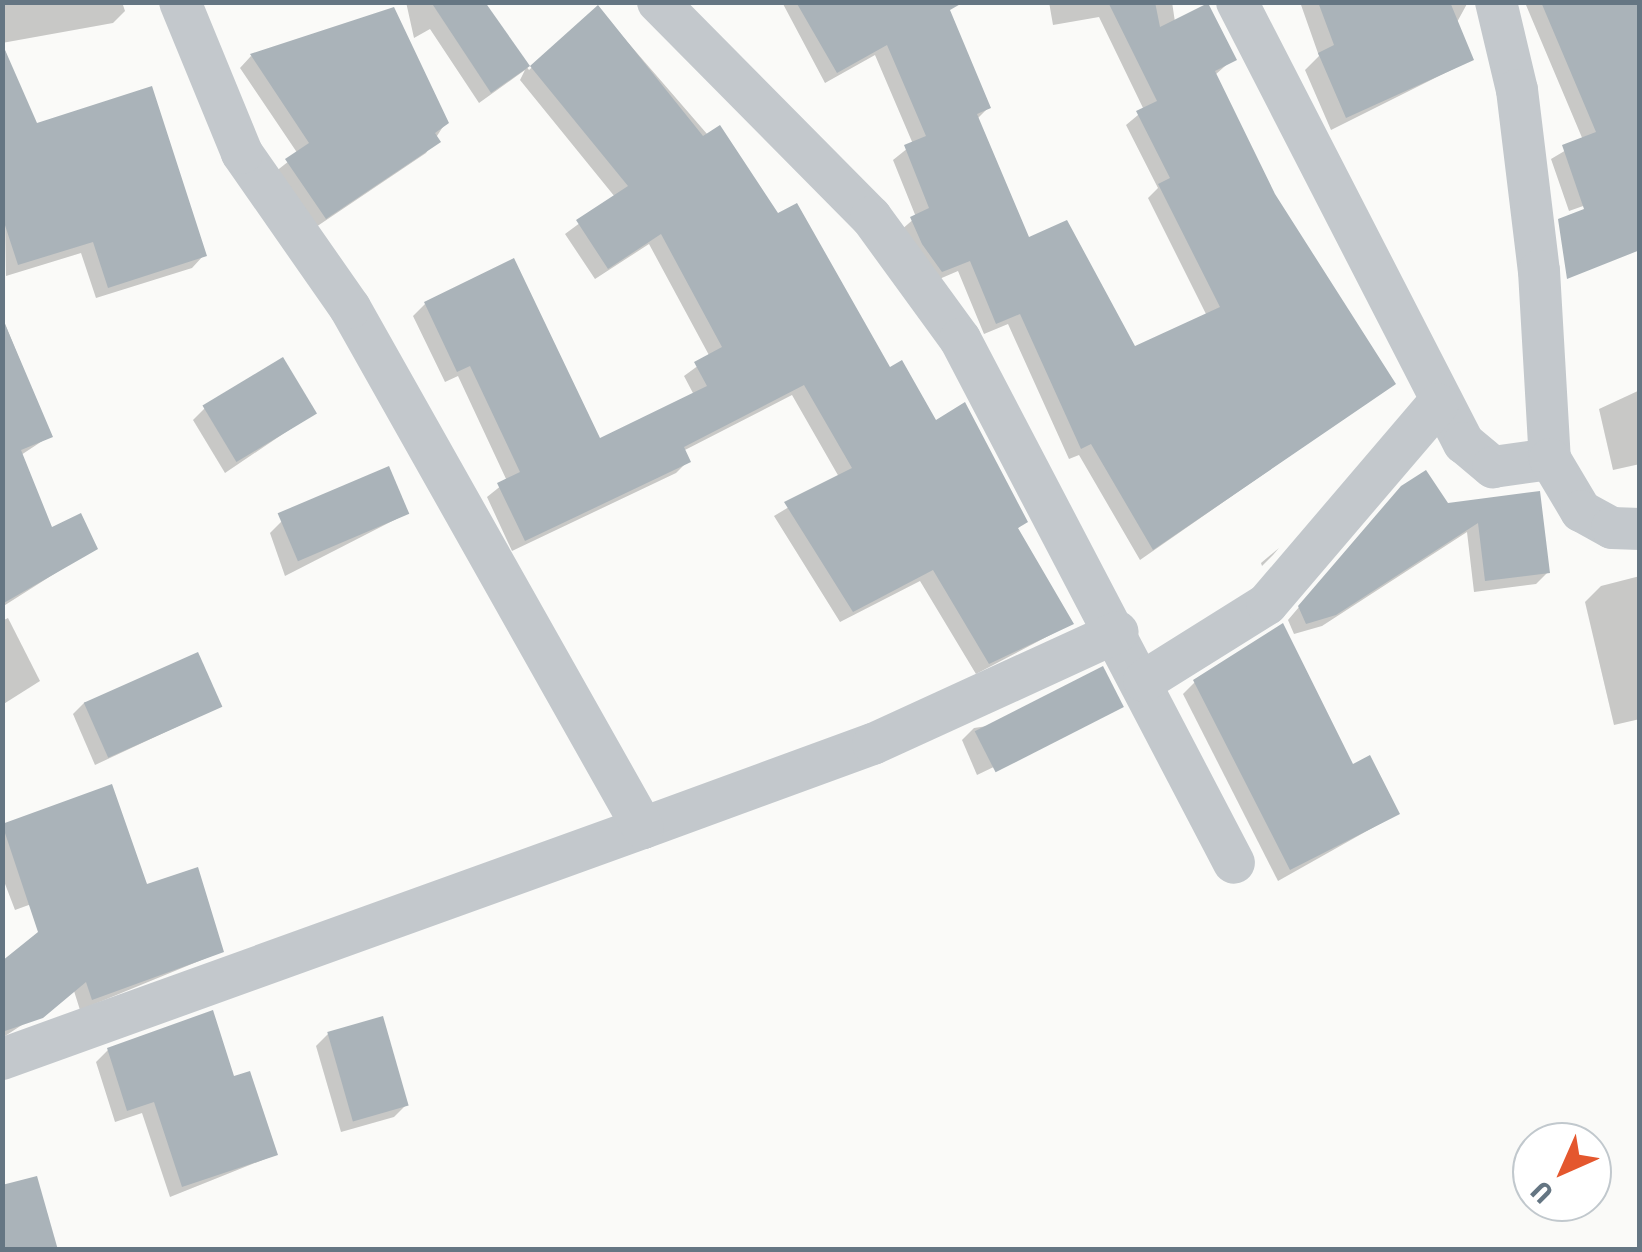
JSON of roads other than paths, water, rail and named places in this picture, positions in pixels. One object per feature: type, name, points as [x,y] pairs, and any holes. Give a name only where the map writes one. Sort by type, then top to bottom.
[{"type":"street","points":[[180,2],[242,153],[360,325],[643,828]]},
{"type":"street","points":[[658,2],[910,268],[991,391],[1144,682],[1234,864]]},
{"type":"street","points":[[1236,2],[1438,404],[1483,464],[1550,459]]},
{"type":"street","points":[[1496,2],[1517,90],[1536,253],[1550,459],[1582,511],[1612,528],[1640,528]]},
{"type":"street","points":[[1144,682],[1268,604],[1438,404]]},
{"type":"street","points":[[2,1059],[114,1026],[873,744],[1118,632]]}]
